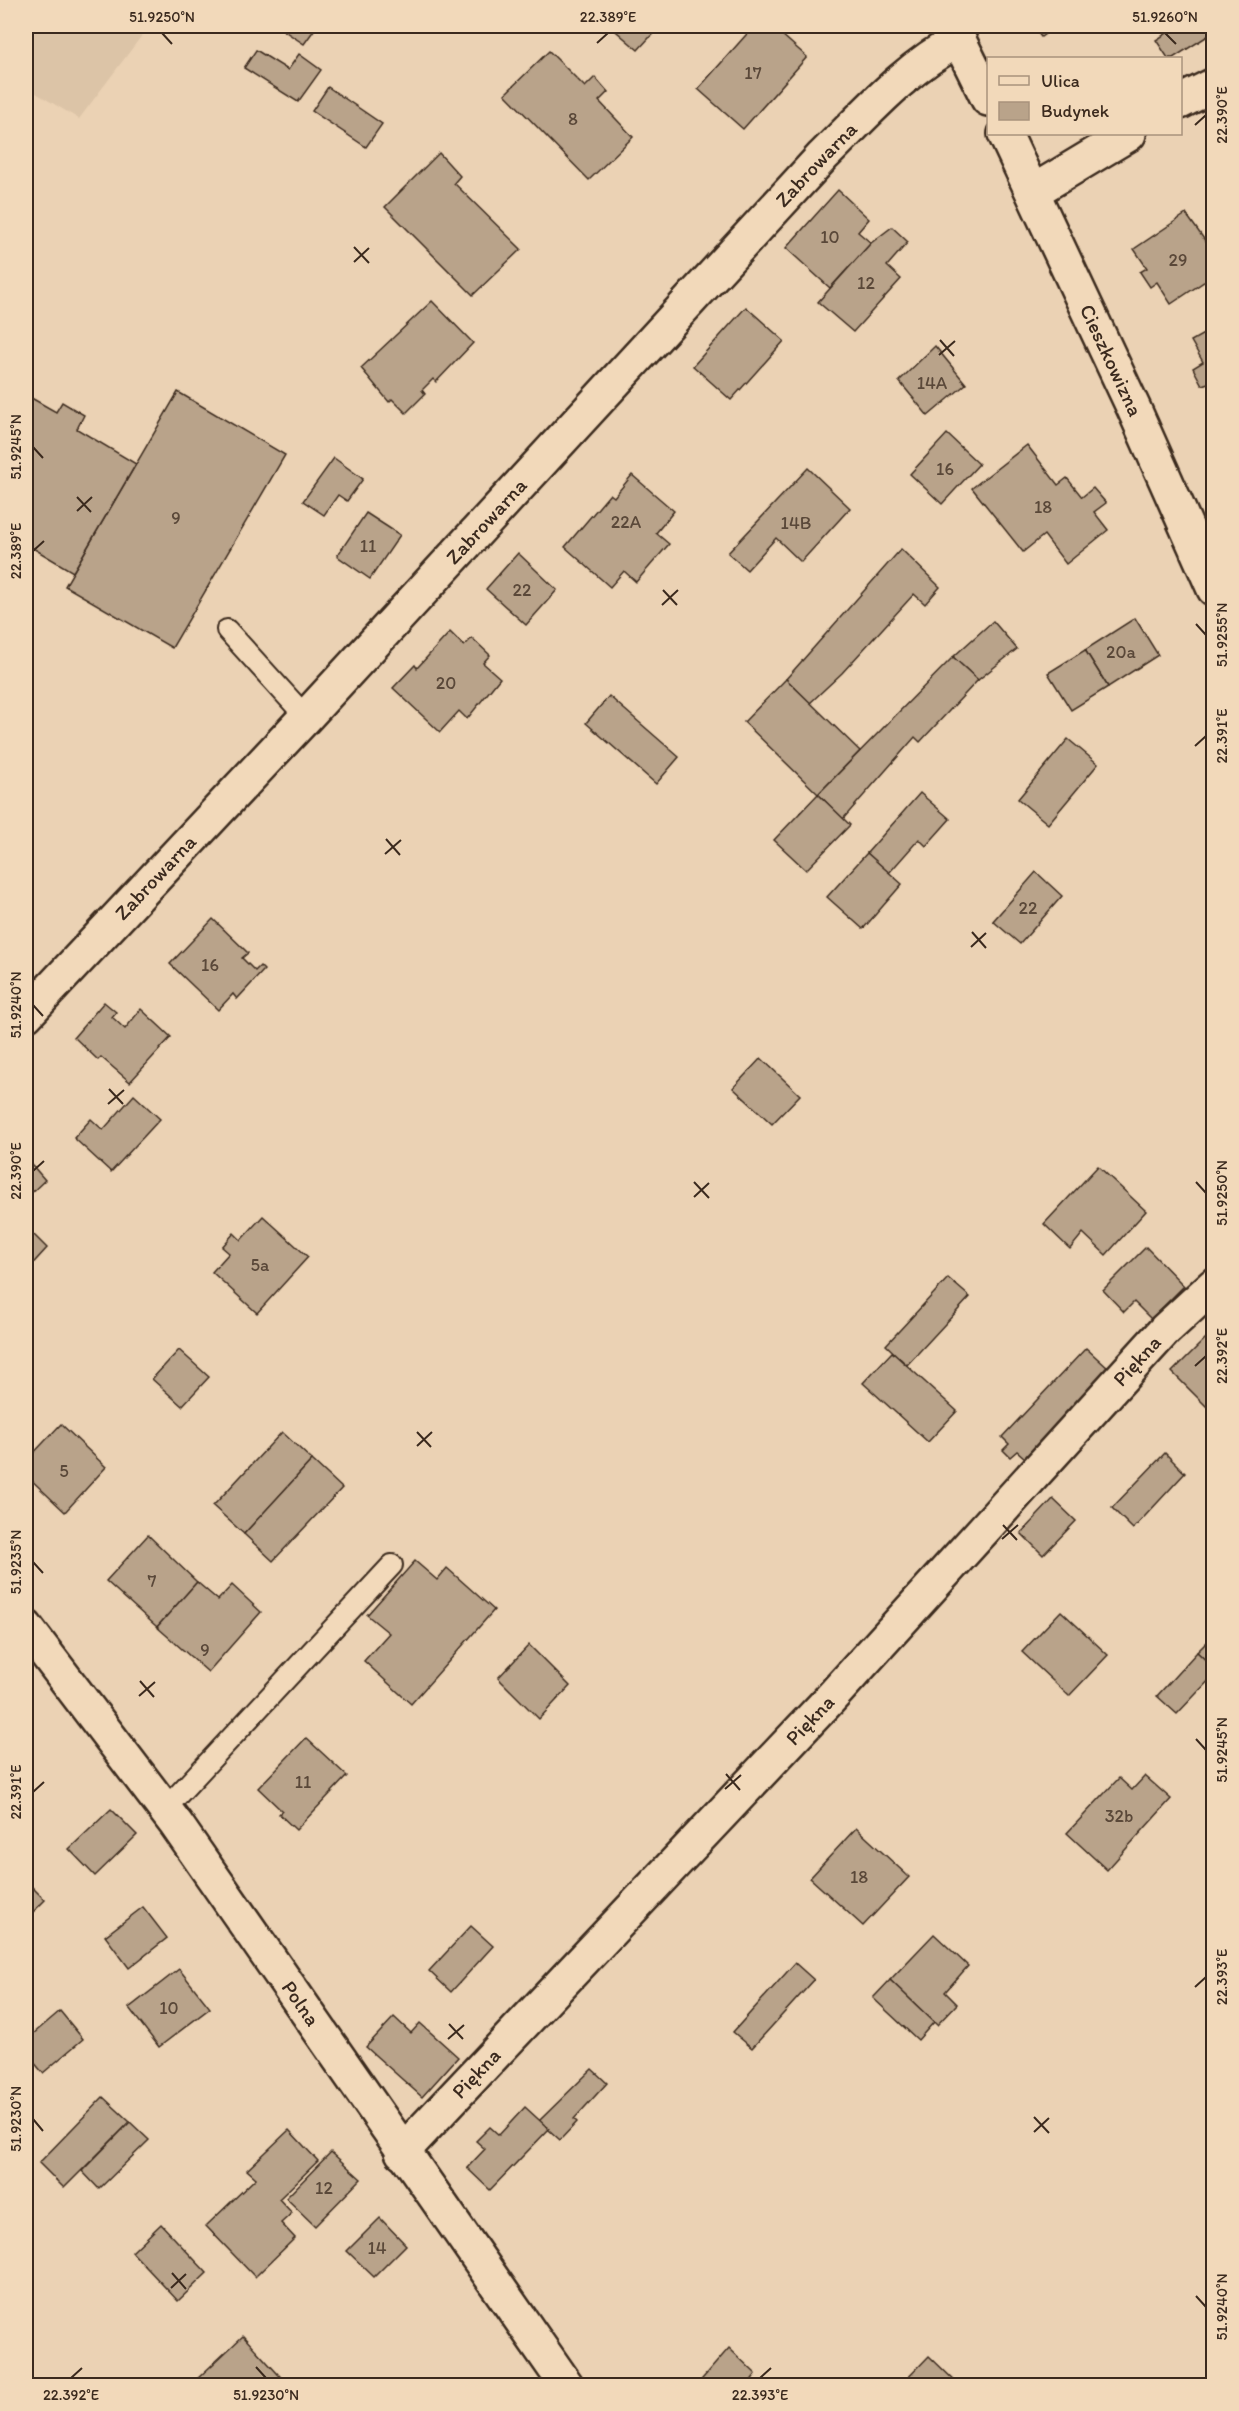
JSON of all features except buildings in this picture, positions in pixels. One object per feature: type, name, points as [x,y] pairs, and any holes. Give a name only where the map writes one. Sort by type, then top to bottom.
[{"type":"street","points":[[956,33],[987,97]]},
{"type":"street","name":"Zabrowarna","points":[[26,1015],[306,717],[823,156],[897,83],[956,33]]},
{"type":"street","points":[[1182,101],[1214,86]]},
{"type":"street","name":"Cieszkowizna","points":[[1006,135],[1034,191],[1139,419],[1214,589]]},
{"type":"street","points":[[1034,191],[1127,135]]},
{"type":"street","name":"Piękna","points":[[402,2152],[829,1700],[1165,1330],[1214,1285]]},
{"type":"street","name":"Polna","points":[[26,1627],[165,1809],[402,2152],[567,2385]]},
{"type":"lane","points":[[228,630],[306,717]]},
{"type":"lane","points":[[165,1809],[392,1565]]},
{"type":"shaded area","points":[[26,26],[149,26],[79,119],[26,87]]}]
